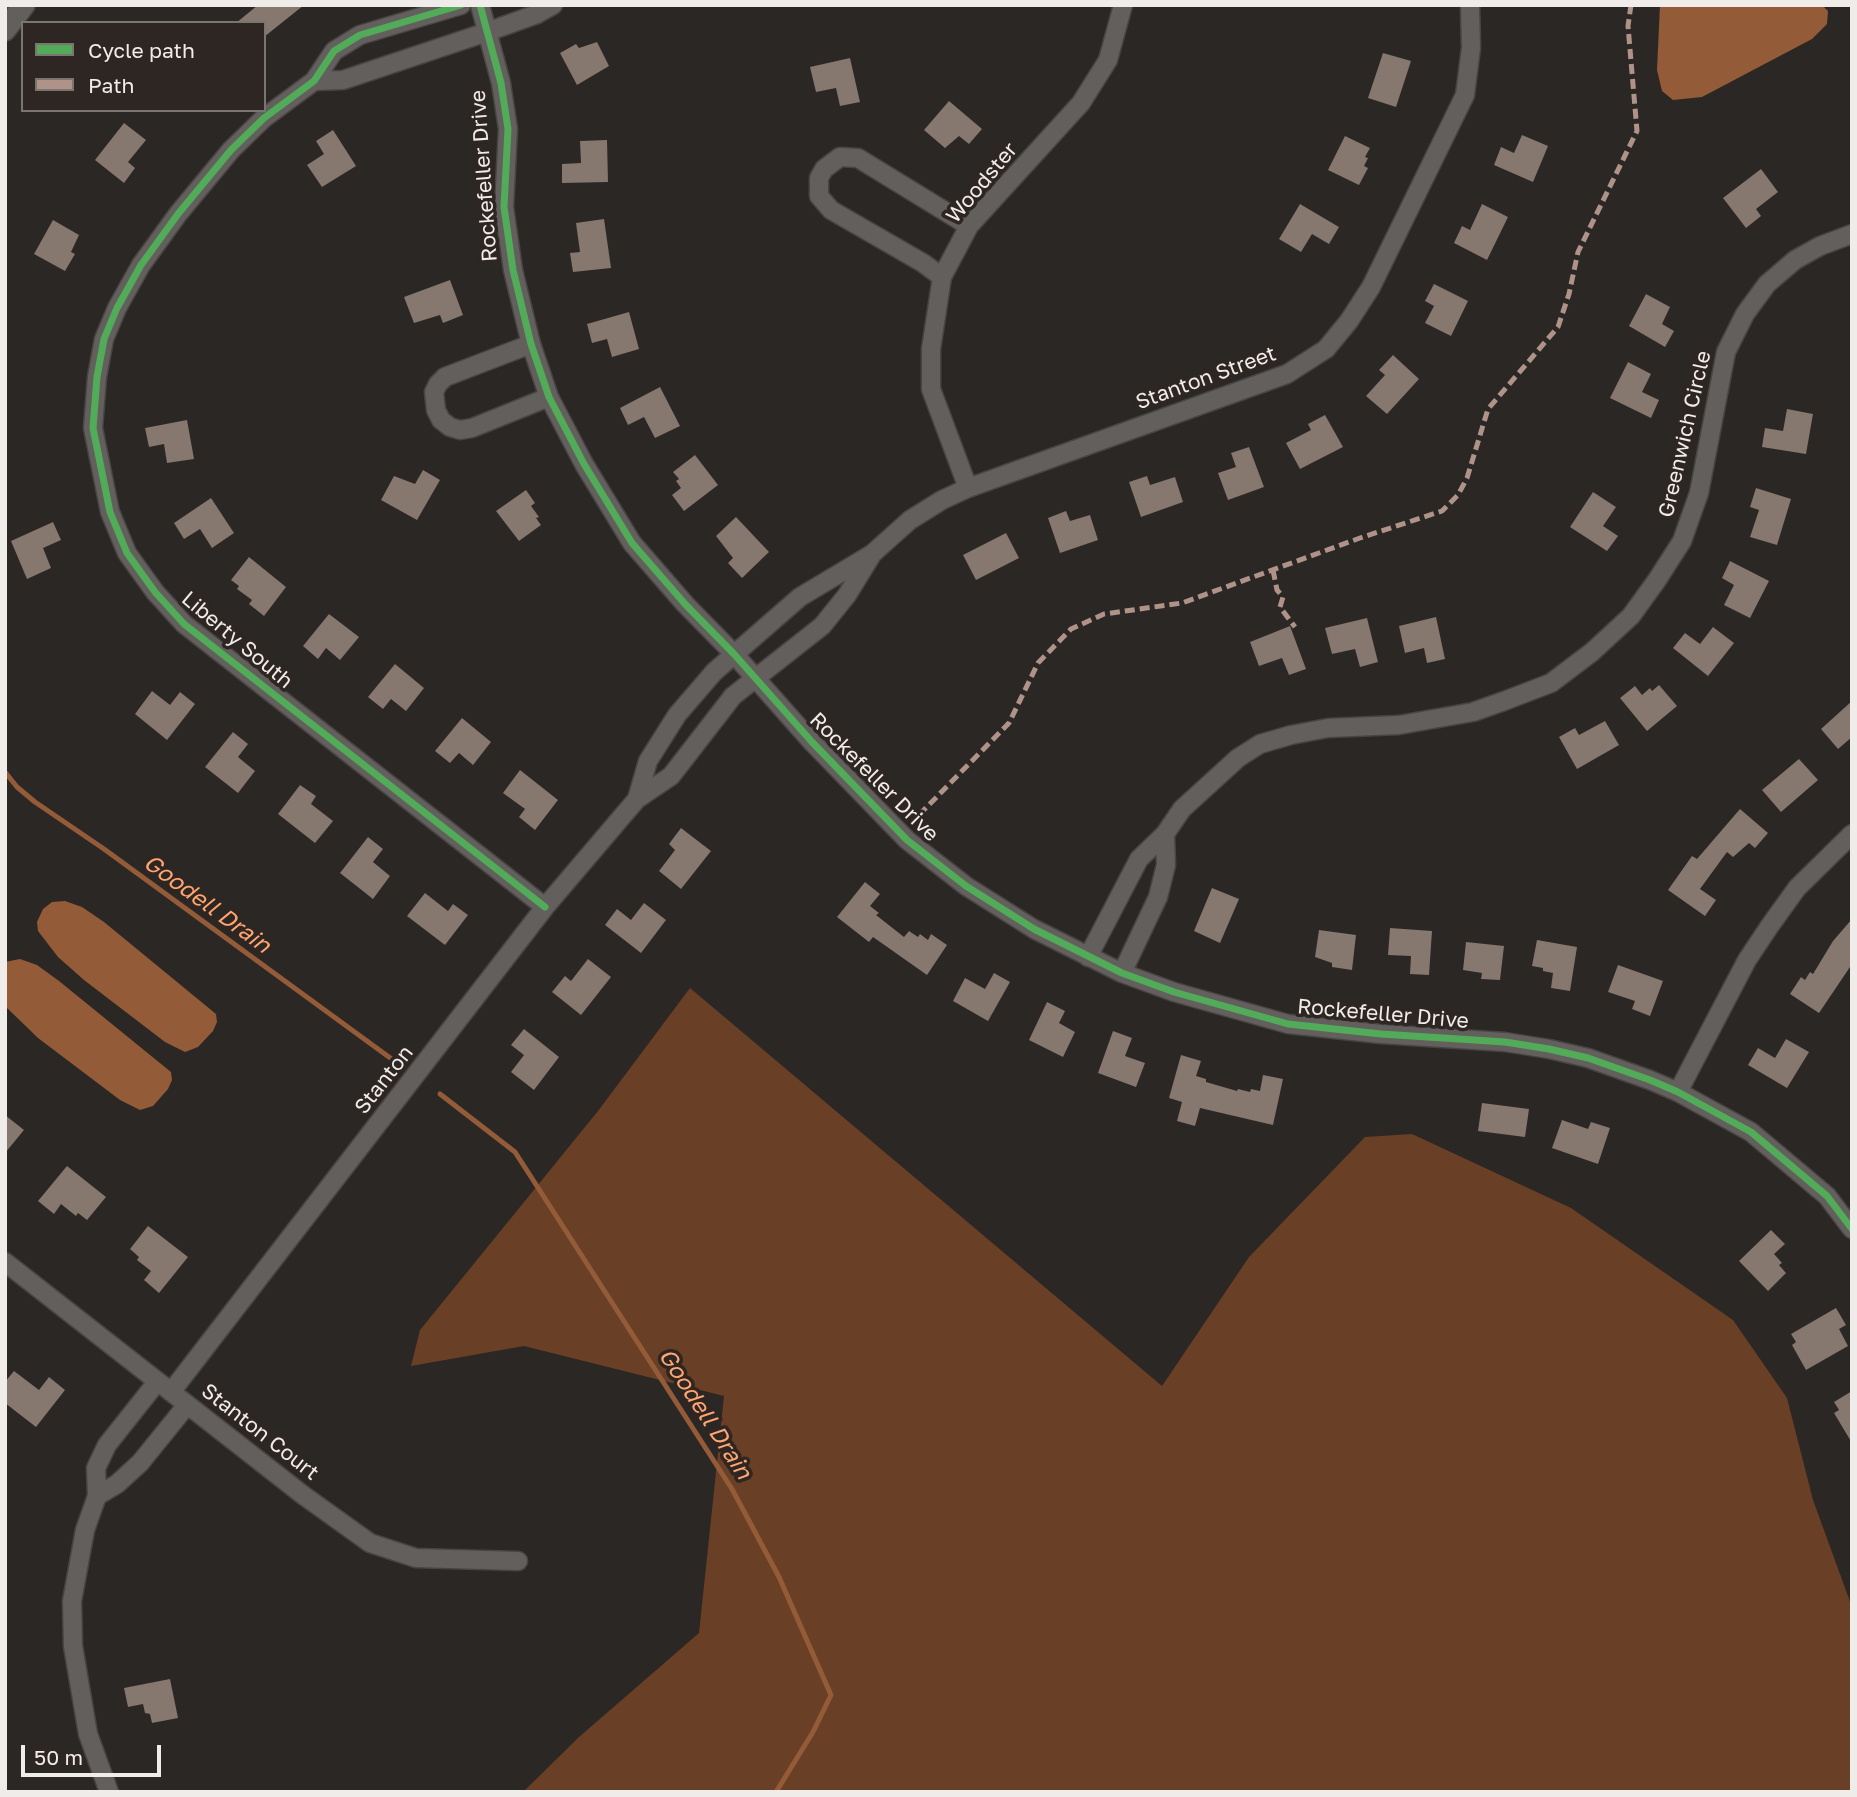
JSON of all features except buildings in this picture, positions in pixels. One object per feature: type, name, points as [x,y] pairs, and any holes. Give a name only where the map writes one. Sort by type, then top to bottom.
[{"type":"street","points":[[5,30],[24,5]]},
{"type":"street","name":"Liberty South","points":[[461,5],[360,35],[334,51],[314,81],[264,118],[231,150],[163,234],[141,265],[117,308],[104,339],[97,377],[93,428],[110,512],[127,553],[155,592],[184,624],[545,907]]},
{"type":"street","name":"Rockefeller Drive","points":[[480,5],[501,83],[508,129],[505,207],[513,270],[531,344],[549,397],[584,464],[632,543],[685,604],[907,840],[966,886],[1034,929],[1122,973],[1174,992],[1288,1024],[1381,1034],[1505,1042],[1549,1049],[1598,1062],[1678,1092],[1751,1132],[1827,1196],[1852,1228]]},
{"type":"street","points":[[314,81],[343,80],[487,32],[537,14],[553,5]]},
{"type":"street","name":"Woodster","points":[[968,488],[931,389],[931,349],[942,277],[970,226],[1081,103],[1108,60],[1123,5]]},
{"type":"street","name":"Stanton Street","points":[[637,799],[649,761],[677,715],[714,672],[800,597],[872,554],[910,520],[968,488],[1287,374],[1326,349],[1349,321],[1371,287],[1465,94],[1471,48],[1470,5]]},
{"type":"street","points":[[942,277],[923,263],[831,210],[819,195],[820,178],[824,169],[840,158],[858,158],[970,226]]},
{"type":"street","name":"Greenwich Circle","points":[[1088,957],[1139,859],[1165,834],[1182,809],[1211,781],[1260,744],[1328,728],[1399,725],[1473,712],[1551,683],[1592,652],[1630,615],[1682,541],[1699,493],[1726,352],[1745,314],[1767,284],[1795,260],[1820,246],[1852,234]]},
{"type":"street","points":[[531,344],[445,377],[434,392],[436,410],[441,420],[460,430],[472,428],[549,397]]},
{"type":"street","name":"Stanton Street","points":[[637,799],[671,776],[733,696],[822,626],[847,596],[872,554]]},
{"type":"street","name":"Stanton","points":[[109,1792],[88,1734],[71,1624],[76,1572],[85,1530],[97,1496],[96,1468],[107,1445],[164,1387],[545,907],[637,799]]},
{"type":"street","points":[[1122,973],[1158,897],[1166,864],[1165,834]]},
{"type":"street","points":[[1678,1092],[1747,960],[1769,927],[1797,888],[1852,834]]},
{"type":"street","name":"Stanton Court","points":[[5,1262],[303,1495],[370,1543],[416,1558],[518,1561]]},
{"type":"street","points":[[97,1496],[117,1484],[140,1463],[187,1405]]},
{"type":"shaded area","points":[[1660,5],[1822,5],[1828,11],[1827,24],[1812,39],[1702,97],[1673,100],[1662,91],[1657,70]]},
{"type":"shaded area","points":[[65,901],[82,907],[104,922],[216,1014],[217,1022],[213,1031],[198,1047],[185,1052],[165,1042],[58,957],[38,931],[37,922],[43,909],[52,902]]},
{"type":"shaded area","points":[[20,959],[37,965],[59,981],[171,1072],[172,1080],[168,1089],[153,1106],[140,1110],[120,1100],[38,1038],[5,1006],[5,962]]},
{"type":"shaded area","points":[[690,988],[1162,1386],[1249,1257],[1365,1137],[1412,1134],[1571,1208],[1733,1320],[1787,1398],[1813,1500],[1852,1607],[1852,1792],[523,1792],[579,1737],[699,1633],[724,1396],[524,1346],[411,1366],[420,1330],[598,1111]]},
{"type":"waterway","name":"Goodell Drain","points":[[5,772],[17,787],[35,802],[104,849],[393,1060]]},
{"type":"waterway","name":"Goodell Drain","points":[[440,1094],[515,1152],[732,1489],[779,1577],[831,1695],[813,1732],[776,1792]]},
{"type":"marked path","points":[[919,815],[1009,723],[1038,663],[1071,629],[1104,614],[1182,603],[1442,511],[1458,495],[1467,478],[1488,409],[1558,327],[1569,294],[1578,252],[1637,131],[1628,26],[1631,5]]},
{"type":"marked path","points":[[1273,570],[1277,590],[1283,597],[1280,607],[1295,627]]},
{"type":"cycle path","points":[[461,5],[360,35],[334,51],[314,81],[264,118],[231,150],[178,214],[141,265],[117,308],[104,339],[97,377],[93,428],[110,512],[127,553],[155,592],[184,624],[545,907]]},
{"type":"cycle path","points":[[480,5],[501,83],[508,129],[504,207],[513,270],[531,344],[549,397],[584,464],[632,543],[812,742],[907,840],[966,886],[1034,929],[1122,973],[1174,992],[1288,1024],[1381,1034],[1505,1042],[1549,1049],[1588,1058],[1650,1080],[1678,1092],[1751,1132],[1827,1196],[1852,1229]]}]
